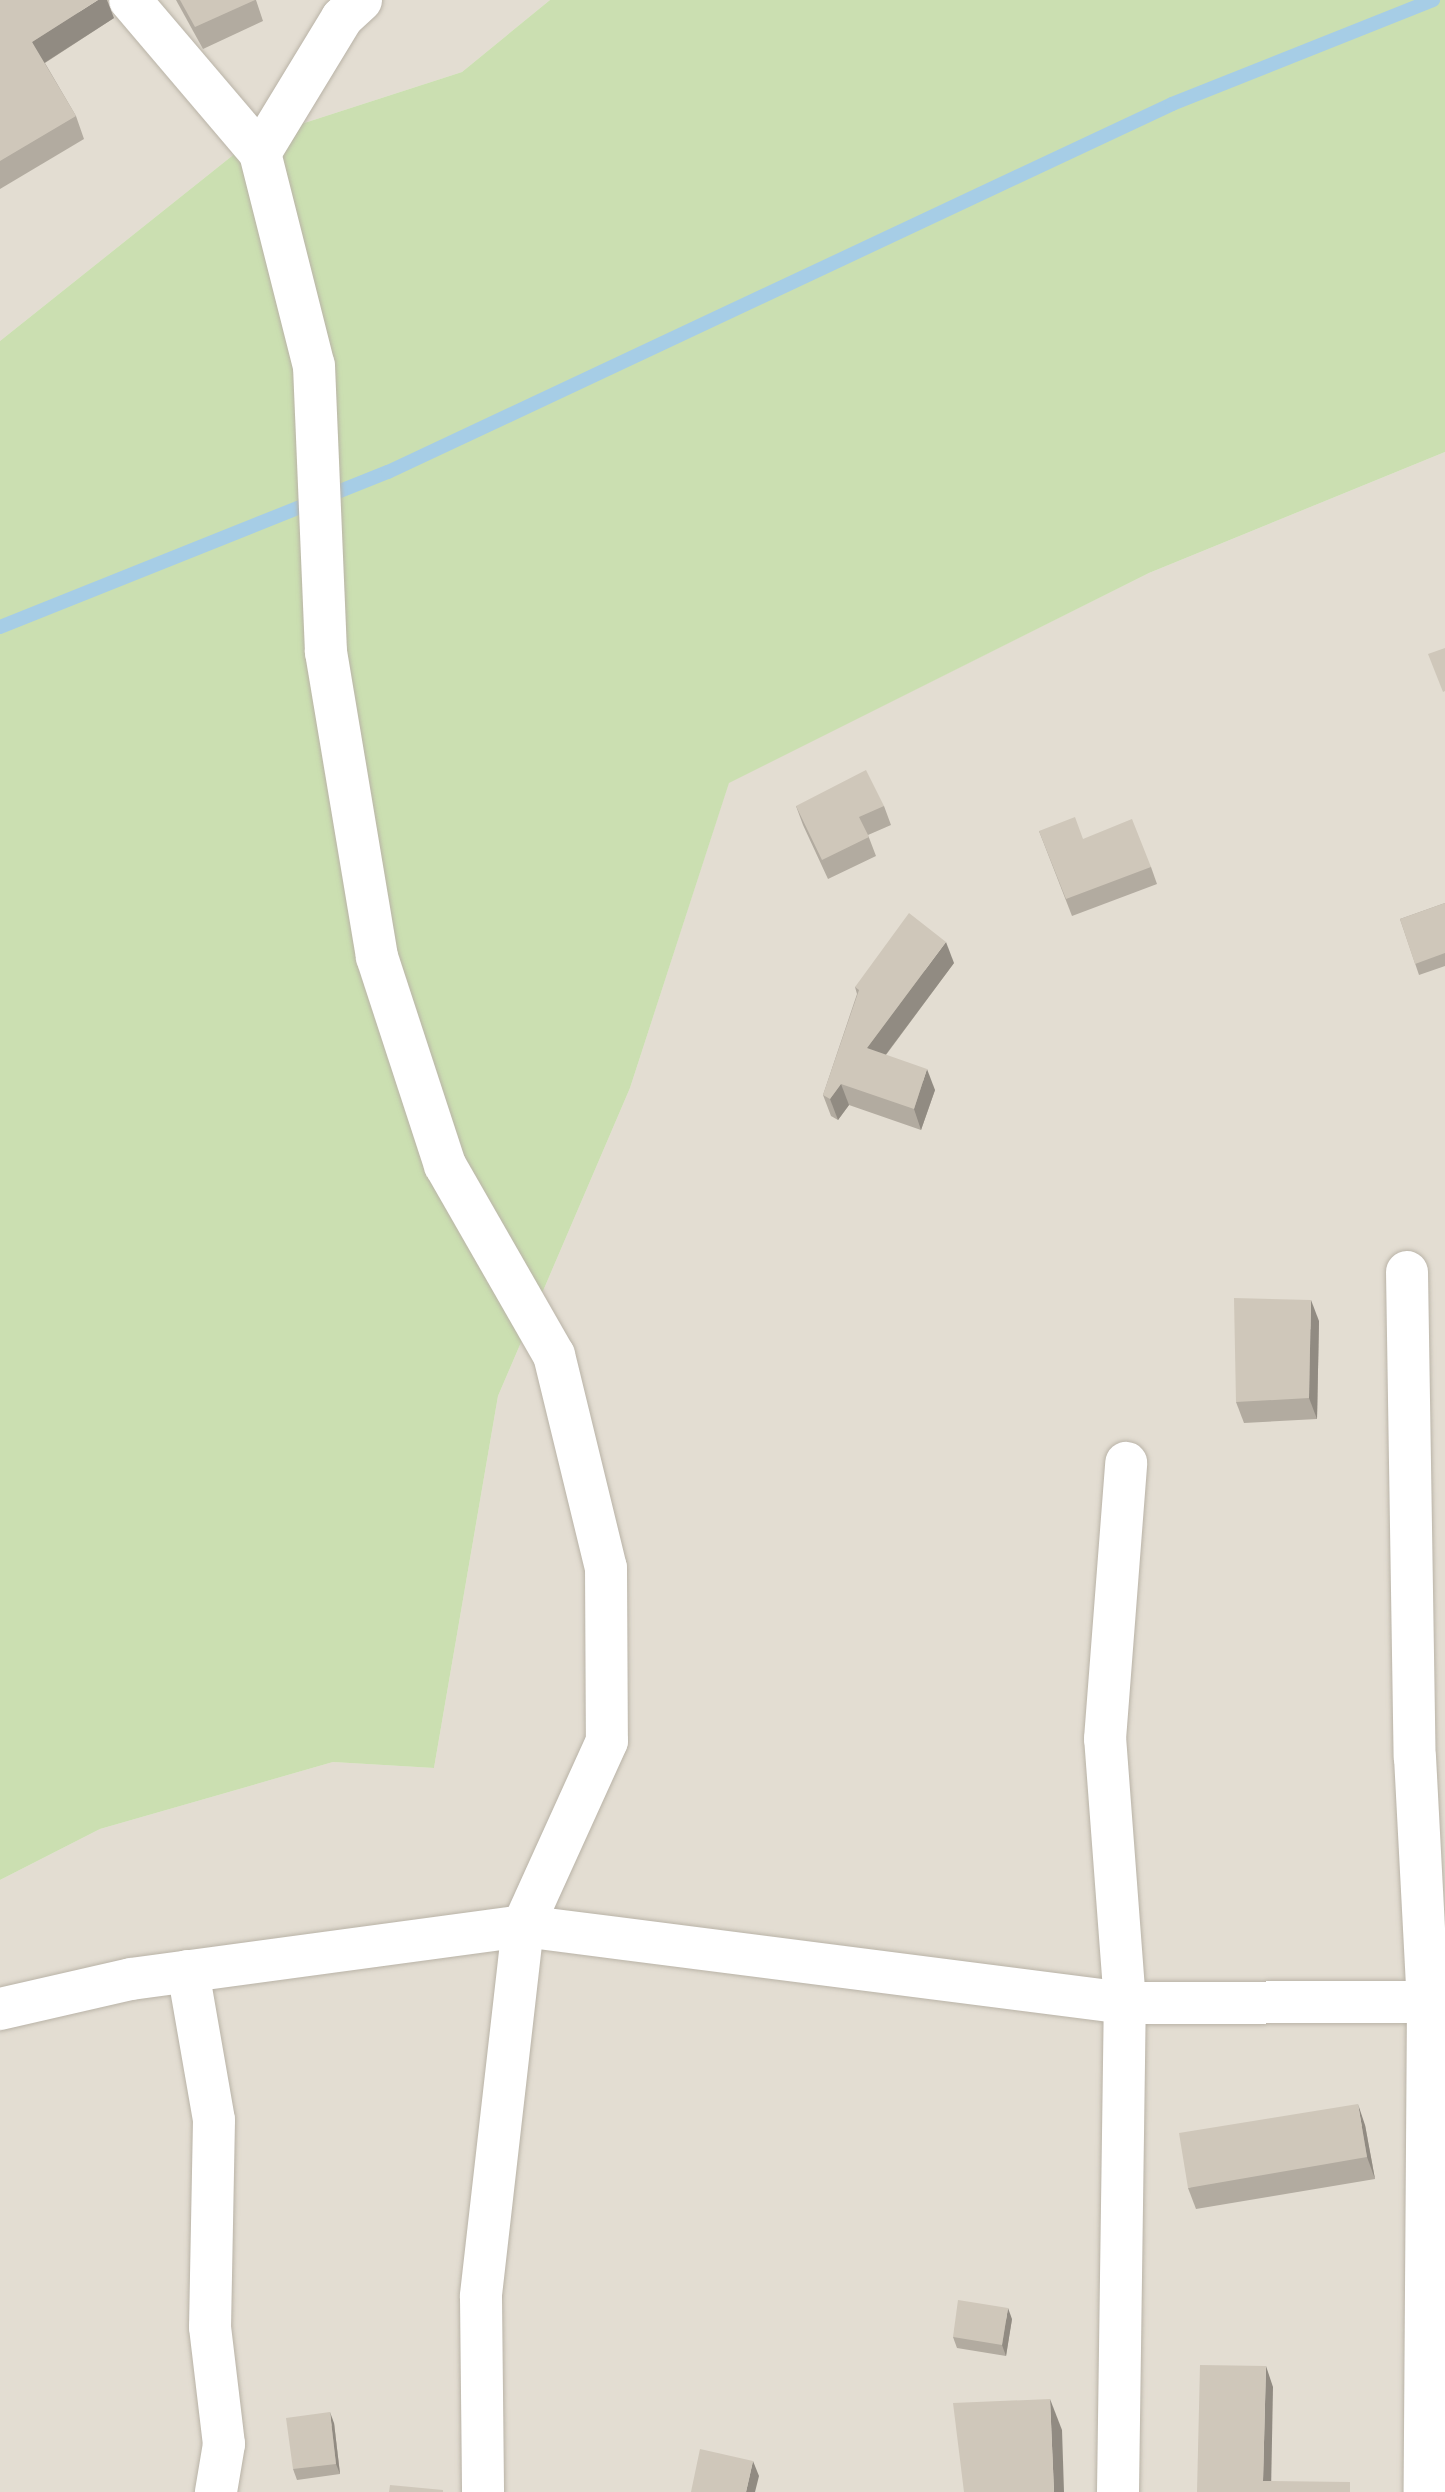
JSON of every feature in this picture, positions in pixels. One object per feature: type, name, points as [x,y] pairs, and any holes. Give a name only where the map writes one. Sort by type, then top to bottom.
[{"type":"street","points":[[130,0],[260,153],[314,366],[326,652],[377,957],[445,1165],[554,1355],[606,1568],[607,1741],[523,1926],[481,2297],[483,2492]]},
{"type":"street","points":[[260,153],[342,18],[361,0]]},
{"type":"street","points":[[1407,1272],[1415,1757],[1436,2002],[1425,2492]]},
{"type":"street","points":[[1118,2492],[1125,2003],[1105,1739],[1126,1463]]},
{"type":"street","points":[[0,2009],[188,1971],[523,1926],[1125,2003],[1436,2002]]},
{"type":"street","points":[[188,1971],[214,2120],[210,2327],[224,2444],[216,2492]]},
{"type":"shaded area","points":[[0,0],[550,0],[462,72],[252,140],[0,341]]},
{"type":"shaded area","points":[[1445,452],[1445,2492],[0,2492],[0,1880],[100,1829],[333,1762],[434,1768],[498,1396],[630,1088],[729,782],[1149,573]]},
{"type":"green space","points":[[550,0],[1445,0],[1445,452],[1149,573],[729,783],[630,1088],[498,1396],[434,1768],[333,1762],[100,1829],[0,1880],[0,341],[252,140],[462,72]]},
{"type":"building","points":[[0,0],[98,0],[32,42],[76,116],[0,161]]},
{"type":"building","points":[[180,0],[255,0],[195,27]]},
{"type":"building","points":[[1445,648],[1445,691],[1443,692],[1428,654]]},
{"type":"building","points":[[866,770],[884,806],[859,817],[869,837],[822,860],[796,806]]},
{"type":"building","points":[[1075,817],[1083,839],[1132,819],[1151,867],[1066,899],[1039,831]]},
{"type":"building","points":[[1445,903],[1445,953],[1415,964],[1400,919]]},
{"type":"building","points":[[909,913],[946,942],[867,1048],[927,1069],[914,1109],[841,1084],[830,1099],[823,1095],[859,990],[855,987]]},
{"type":"building","points":[[1234,1298],[1311,1300],[1309,1398],[1236,1402]]},
{"type":"building","points":[[1358,2104],[1367,2157],[1188,2188],[1179,2133]]},
{"type":"building","points":[[958,2300],[1008,2308],[1002,2345],[953,2337]]},
{"type":"building","points":[[1200,2365],[1266,2366],[1263,2481],[1350,2482],[1350,2492],[1197,2492]]},
{"type":"building","points":[[1050,2399],[1054,2492],[964,2492],[953,2403]]},
{"type":"building","points":[[330,2412],[336,2464],[293,2469],[286,2418]]},
{"type":"building","points":[[700,2449],[753,2461],[746,2492],[691,2492]]},
{"type":"building","points":[[390,2485],[443,2490],[443,2492],[389,2492]]},
{"type":"waterway","points":[[0,627],[388,472],[1172,104],[1433,0]]}]
